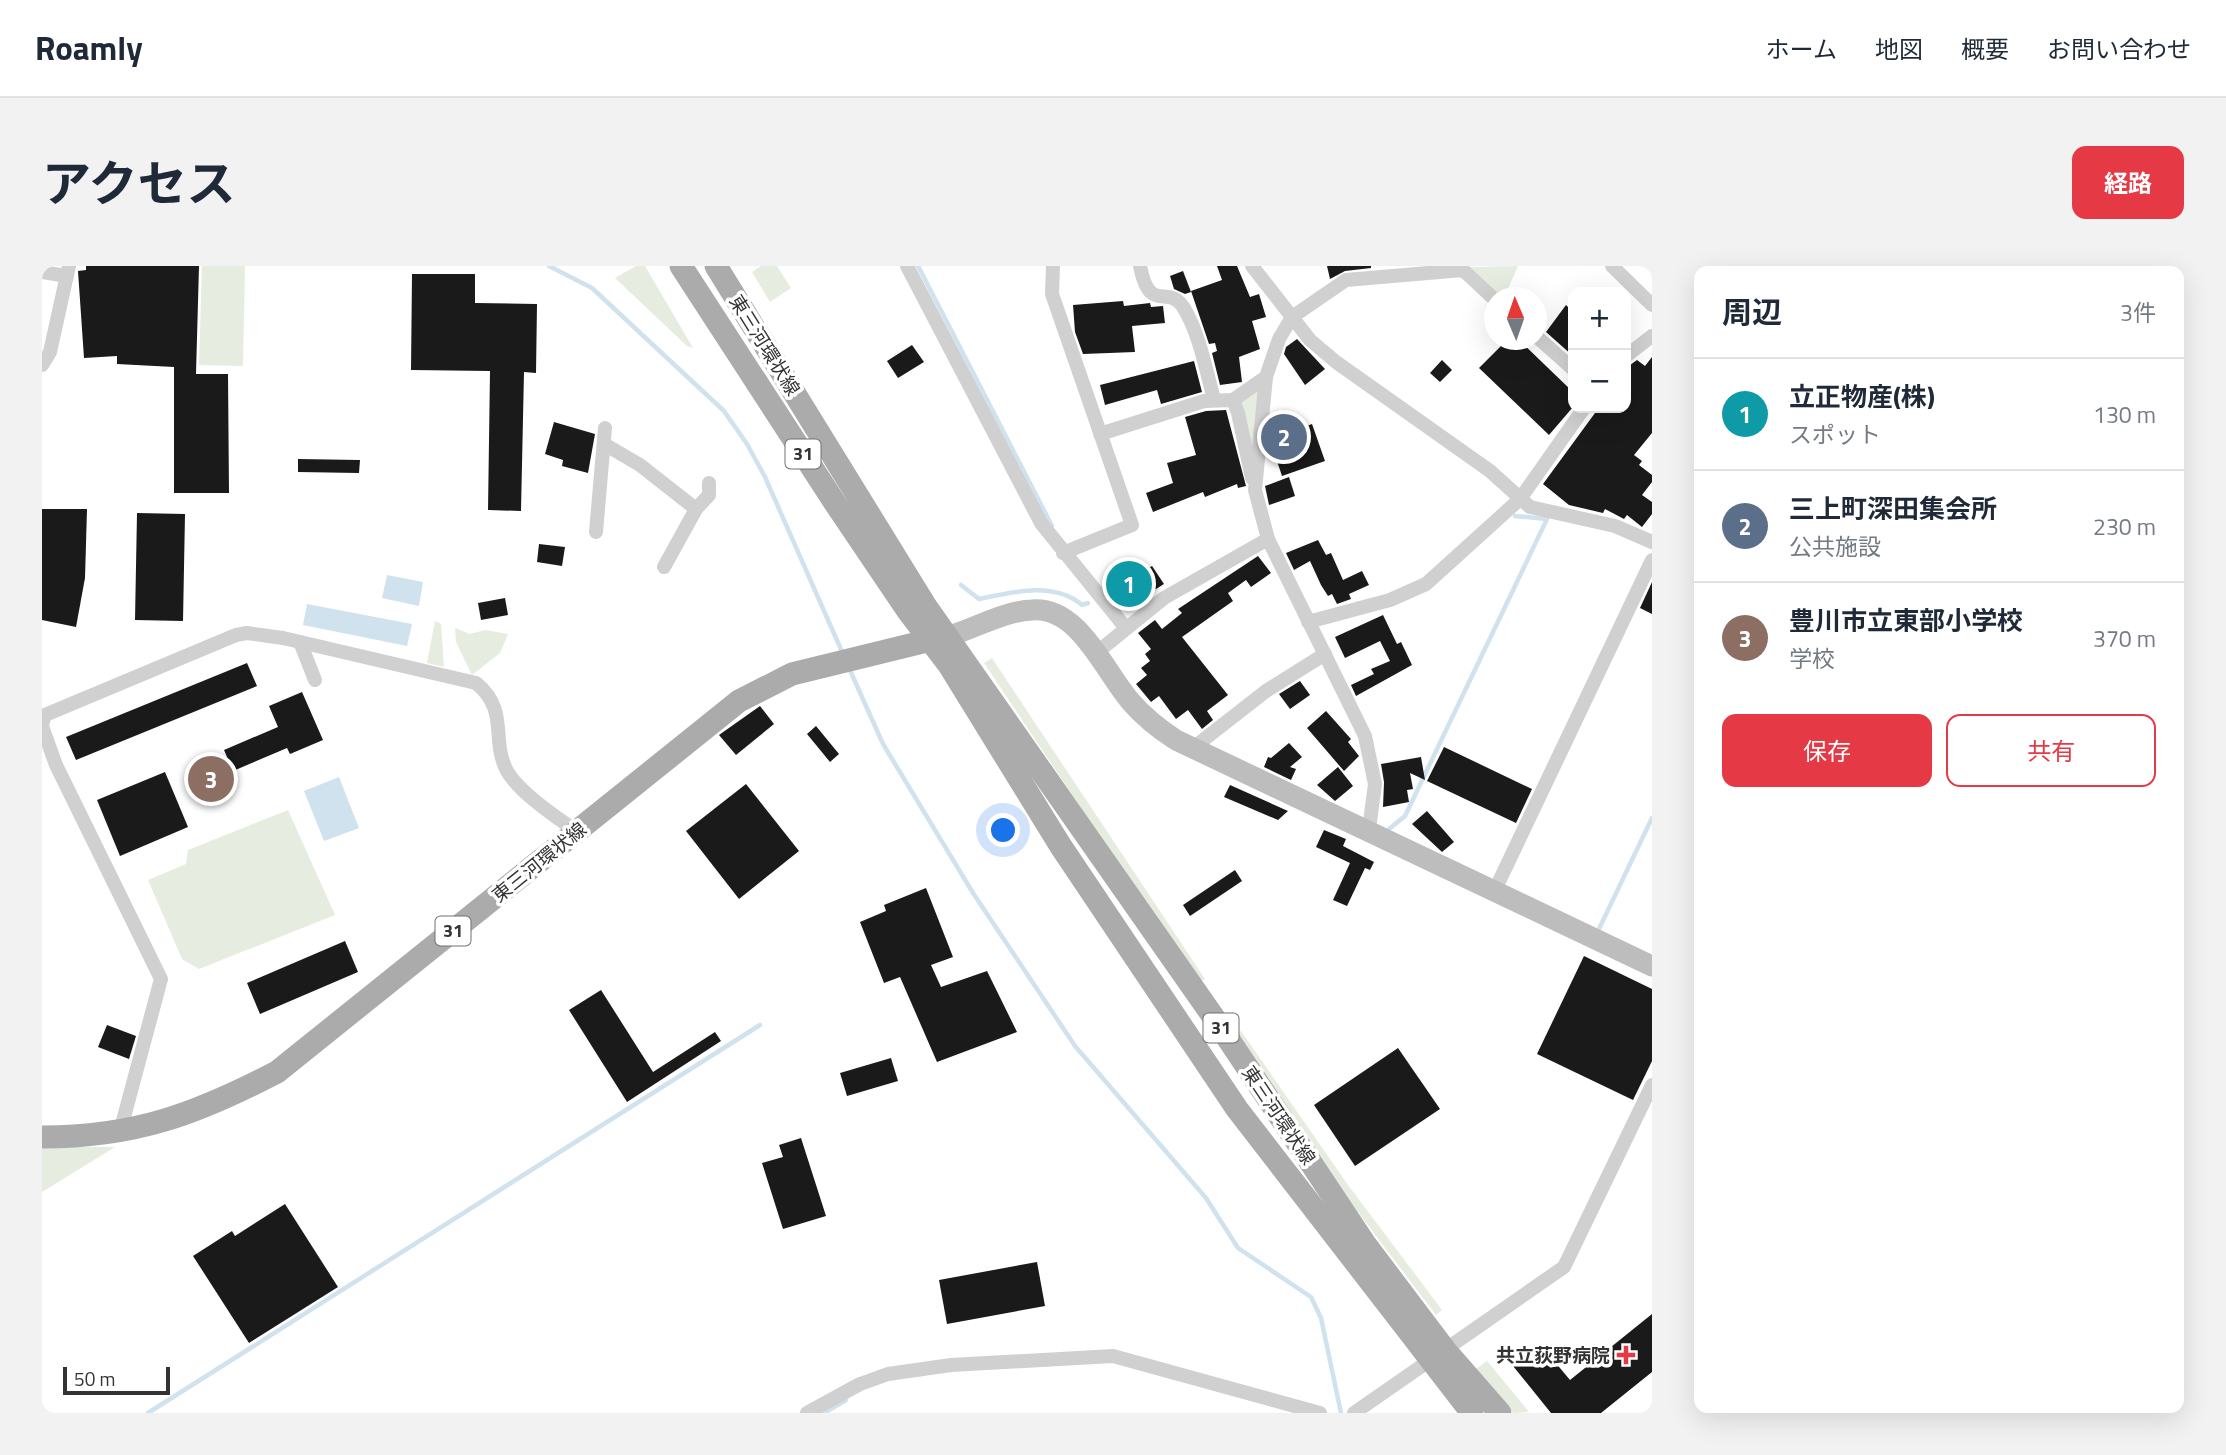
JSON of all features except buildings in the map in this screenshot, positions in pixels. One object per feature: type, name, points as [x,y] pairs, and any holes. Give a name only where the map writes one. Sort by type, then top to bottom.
[{"type":"main road","name":"東三河環状線","points":[[681,266],[835,503],[939,638],[1217,1022],[1438,1355],[1472,1413]]},
{"type":"main road","name":"東三河環状線","points":[[716,266],[925,604],[949,665],[1060,845],[1237,1109],[1438,1355],[1500,1413]]},
{"type":"main road","name":"東三河環状線","points":[[42,1138],[100,1136],[178,1117],[221,1101],[277,1072],[739,701],[792,674],[939,638]]},
{"type":"street","points":[[907,266],[1041,523],[1125,628]]},
{"type":"street","points":[[1053,266],[1052,294],[1132,525],[1063,553]]},
{"type":"street","points":[[1140,266],[1144,289],[1150,294],[1174,299],[1185,310],[1214,400]]},
{"type":"street","points":[[1252,266],[1310,340],[1336,362],[1490,471],[1530,507],[1615,526],[1652,542]]},
{"type":"street","points":[[1615,267],[1652,304]]},
{"type":"street","points":[[1255,490],[1266,377],[1279,339],[1292,317],[1346,280],[1463,268],[1484,289]]},
{"type":"street","points":[[42,272],[68,271],[50,352],[42,365]]},
{"type":"street","points":[[1631,352],[1652,336]]},
{"type":"street","points":[[1547,346],[1568,365]]},
{"type":"street","points":[[1100,434],[1214,400],[1233,400],[1266,377]]},
{"type":"street","points":[[1233,400],[1268,539],[1356,716],[1370,751],[1375,784],[1369,829]]},
{"type":"street","points":[[1308,622],[1390,600],[1426,584],[1520,499],[1580,413]]},
{"type":"street","points":[[596,532],[605,428]]},
{"type":"street","points":[[604,444],[640,465],[696,509]]},
{"type":"street","points":[[664,567],[696,509],[709,495],[709,483]]},
{"type":"street","points":[[1095,654],[1125,628],[1186,584],[1268,539]]},
{"type":"street","points":[[1494,890],[1652,560]]},
{"type":"street","points":[[939,638],[1013,612],[1040,610],[1063,617],[1143,715],[1176,740],[1369,829],[1652,966]]},
{"type":"street","points":[[120,1132],[161,979],[56,765],[42,726],[45,715],[236,635],[259,634],[299,642],[477,683],[495,705],[507,771],[519,785],[576,831]]},
{"type":"street","points":[[299,642],[315,680]]},
{"type":"street","points":[[1193,748],[1266,691],[1325,654]]},
{"type":"street","points":[[1354,1413],[1564,1267],[1646,1117],[1652,1085]]},
{"type":"street","points":[[807,1413],[860,1384],[888,1374],[951,1366],[1102,1356],[1139,1361],[1320,1413]]},
{"type":"shaded area","points":[[202,266],[245,266],[243,366],[199,365]]},
{"type":"shaded area","points":[[636,266],[645,266],[693,348],[687,346],[615,278]]},
{"type":"shaded area","points":[[761,266],[777,266],[791,288],[770,302],[752,272]]},
{"type":"shaded area","points":[[1518,266],[1509,287],[1490,287],[1470,267]]},
{"type":"shaded area","points":[[1261,386],[1252,461],[1240,401]]},
{"type":"shaded area","points":[[435,621],[441,624],[444,667],[427,663]]},
{"type":"shaded area","points":[[455,628],[470,634],[485,630],[508,634],[500,653],[472,675],[456,642]]},
{"type":"shaded area","points":[[992,658],[1205,979],[1198,983],[984,663]]},
{"type":"shaded area","points":[[288,810],[335,915],[199,969],[182,959],[148,880],[186,864],[188,850]]},
{"type":"shaded area","points":[[1241,1031],[1348,1185],[1442,1310],[1436,1315],[1342,1191],[1234,1036]]},
{"type":"shaded area","points":[[42,1147],[115,1147],[42,1192]]},
{"type":"shaded area","points":[[1487,1361],[1529,1412],[1513,1413],[1476,1369]]},
{"type":"water","points":[[387,575],[423,582],[419,606],[382,598]]},
{"type":"water","points":[[307,604],[412,624],[407,646],[303,625]]},
{"type":"water","points":[[339,777],[359,828],[324,841],[304,791]]},
{"type":"waterway","points":[[549,266],[592,288],[724,411],[747,444],[765,477],[843,654]]},
{"type":"waterway","points":[[918,266],[1052,526]]},
{"type":"waterway","points":[[1389,829],[1405,816],[1547,519],[1515,516]]},
{"type":"waterway","points":[[961,585],[979,599],[1032,590],[1059,593],[1082,605],[1088,603]]},
{"type":"waterway","points":[[849,668],[883,744],[973,893],[1075,1046],[1206,1198],[1238,1248],[1311,1297],[1321,1318],[1341,1413]]},
{"type":"waterway","points":[[1598,931],[1652,818]]},
{"type":"waterway","points":[[148,1413],[760,1025]]},
{"type":"waterway","points":[[824,1413],[846,1400]]},
{"type":"place","name":"三上町深田集会所","points":[[1284,437]]},
{"type":"place","name":"立正物産(株)","points":[[1129,584]]},
{"type":"place","name":"豊川市立東部小学校","points":[[211,779]]},
{"type":"place","name":"共立荻野病院","points":[[1626,1355]]}]
